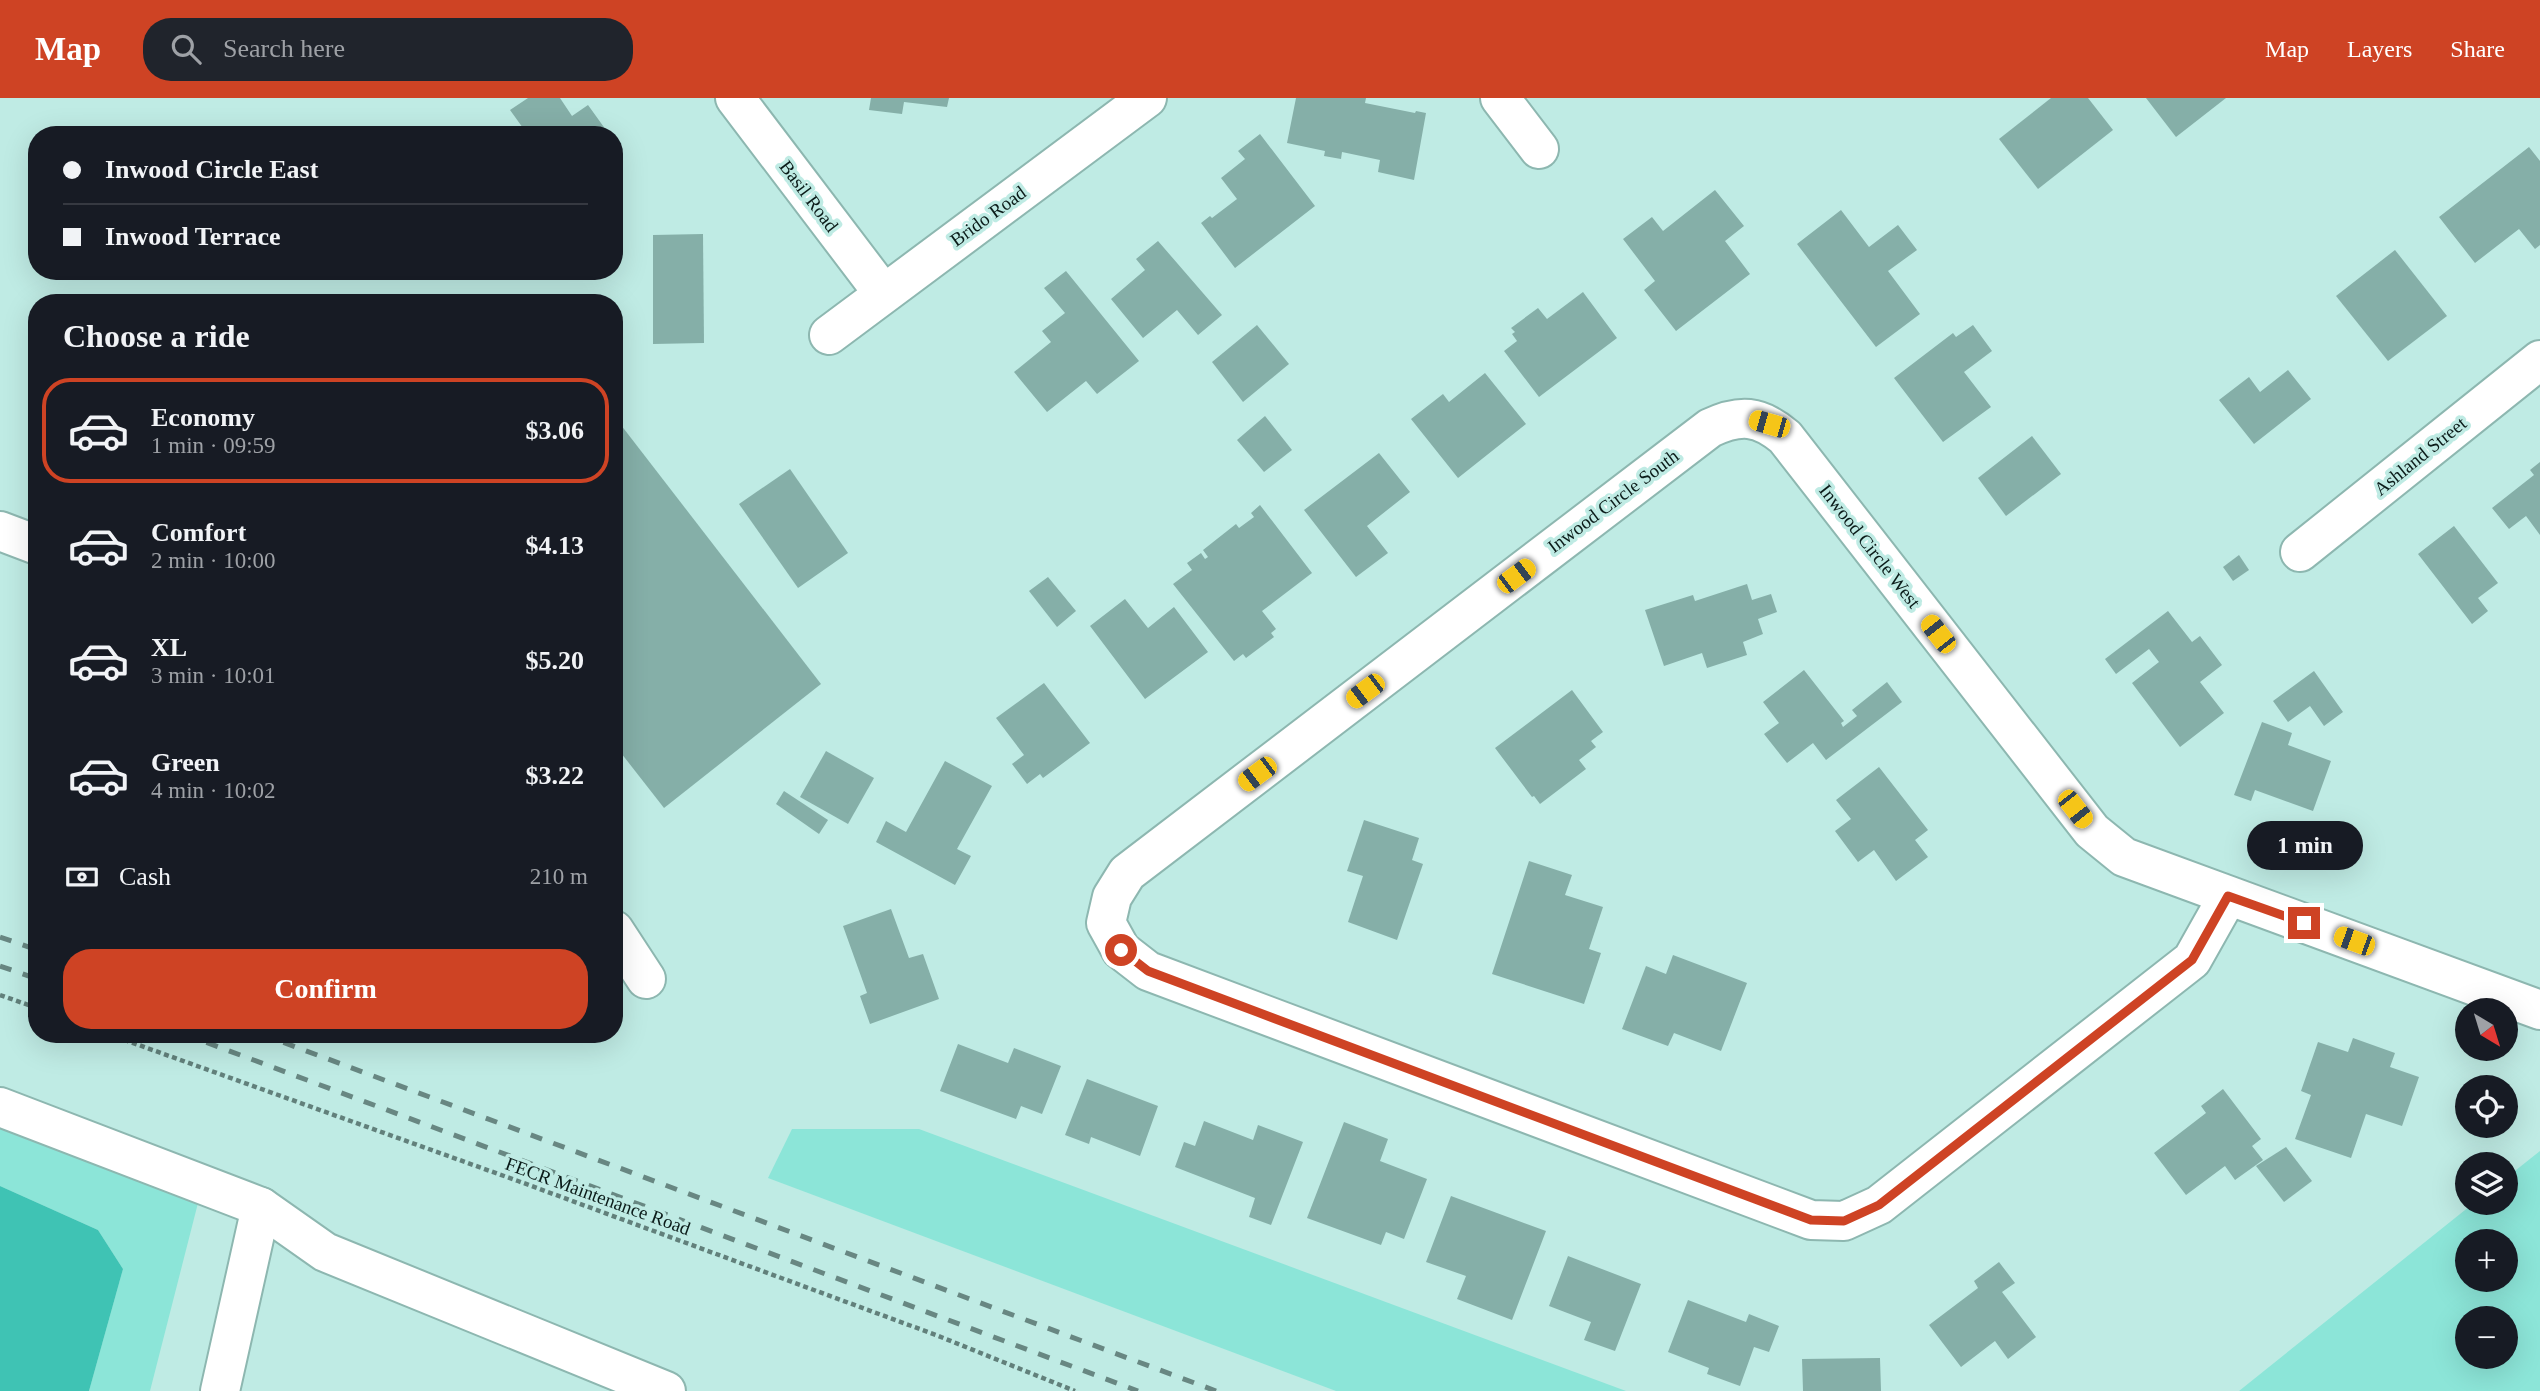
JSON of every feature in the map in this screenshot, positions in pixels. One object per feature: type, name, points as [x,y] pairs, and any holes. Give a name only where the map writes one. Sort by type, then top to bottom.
[{"type":"street","name":"Basil Road","points":[[736,98],[883,293]]},
{"type":"street","name":"Brido Road","points":[[829,335],[1147,98]]},
{"type":"street","points":[[1500,98],[1539,149]]},
{"type":"street","name":"Ashland Street","points":[[2301,552],[2540,360]]},
{"type":"street","name":"Inwood Circle West","points":[[1750,418],[1769,424],[1785,437],[2092,831],[2124,857],[2540,1010]]},
{"type":"street","name":"Inwood Circle South","points":[[1750,418],[1729,419],[1710,428],[1127,873],[1112,897],[1106,923],[1121,950],[1148,971],[1811,1220],[1844,1221],[1879,1205],[2192,960],[2228,896]]},
{"type":"street","points":[[0,531],[28,542]]},
{"type":"street","points":[[623,944],[646,979]]},
{"type":"street","points":[[0,1107],[261,1207],[325,1252],[666,1391]]},
{"type":"street","points":[[220,1391],[261,1207]]},
{"type":"path","points":[[0,995],[28,1005]]},
{"type":"path","name":"FECR Maintenance Road","points":[[133,1043],[936,1335],[1075,1391]]},
{"type":"shaded area","points":[[0,1127],[198,1203],[150,1391],[89,1391],[123,1269],[98,1230],[0,1186]]},
{"type":"shaded area","points":[[792,1129],[919,1129],[1626,1391],[1336,1391],[768,1178]]},
{"type":"shaded area","points":[[2540,1151],[2540,1391],[2239,1391],[2459,1215],[2518,1215],[2518,1168]]},
{"type":"shaded area","points":[[0,1186],[98,1230],[123,1269],[89,1391],[0,1391]]},
{"type":"building","points":[[528,98],[560,98],[572,116],[588,105],[603,126],[522,126],[510,110]]},
{"type":"building","points":[[871,98],[949,98],[947,107],[904,102],[902,114],[869,110]]},
{"type":"building","points":[[1296,98],[1366,98],[1365,103],[1426,113],[1414,180],[1378,172],[1380,160],[1342,152],[1341,159],[1324,156],[1325,151],[1287,143]]},
{"type":"building","points":[[2051,98],[2088,98],[2113,130],[2038,189],[1999,139]]},
{"type":"building","points":[[2146,98],[2226,98],[2176,137]]},
{"type":"building","points":[[1260,134],[1315,206],[1235,268],[1201,223],[1237,199],[1221,178],[1245,159],[1238,151]]},
{"type":"building","points":[[2529,147],[2540,161],[2540,245],[2535,249],[2519,229],[2475,263],[2439,217]]},
{"type":"building","points":[[1715,190],[1744,226],[1725,241],[1750,274],[1676,331],[1644,290],[1655,281],[1623,239],[1652,217],[1663,231]]},
{"type":"building","points":[[1841,210],[1869,247],[1898,225],[1917,250],[1888,271],[1920,314],[1876,347],[1797,244]]},
{"type":"building","points":[[703,234],[704,343],[653,344],[653,235]]},
{"type":"building","points":[[1158,241],[1222,315],[1198,335],[1177,310],[1143,338],[1111,299],[1145,270],[1136,259]]},
{"type":"building","points":[[2395,250],[2447,316],[2388,361],[2336,296]]},
{"type":"building","points":[[1066,271],[1139,361],[1097,394],[1086,381],[1047,412],[1014,372],[1051,342],[1042,331],[1065,313],[1044,288]]},
{"type":"building","points":[[1583,292],[1617,338],[1539,397],[1504,351],[1517,341],[1511,328],[1538,308],[1547,319]]},
{"type":"building","points":[[1257,325],[1289,364],[1243,402],[1212,362]]},
{"type":"building","points":[[1973,325],[1992,351],[1964,372],[1991,407],[1943,442],[1894,378],[1953,333],[1956,337]]},
{"type":"building","points":[[2288,370],[2311,399],[2254,444],[2219,400],[2249,377],[2260,392]]},
{"type":"building","points":[[1485,373],[1526,424],[1458,478],[1411,419],[1443,394],[1449,402]]},
{"type":"building","points":[[1265,416],[1292,450],[1264,472],[1237,440]]},
{"type":"building","points":[[623,428],[821,684],[664,808],[623,756]]},
{"type":"building","points":[[2032,436],[2061,474],[2006,516],[1978,478]]},
{"type":"building","points":[[1379,453],[1410,492],[1367,526],[1388,553],[1356,577],[1304,510]]},
{"type":"building","points":[[2540,462],[2540,535],[2526,516],[2509,529],[2492,508],[2534,475],[2530,470]]},
{"type":"building","points":[[790,469],[848,553],[798,588],[739,504]]},
{"type":"building","points":[[1260,505],[1312,573],[1262,611],[1276,629],[1271,633],[1274,637],[1246,658],[1243,654],[1234,661],[1173,584],[1192,570],[1187,563],[1201,553],[1205,559],[1208,557],[1203,550],[1236,524],[1239,528],[1254,517],[1251,513]]},
{"type":"building","points":[[2454,526],[2498,583],[2478,598],[2488,611],[2472,624],[2418,554]]},
{"type":"building","points":[[2239,555],[2249,570],[2233,581],[2223,567]]},
{"type":"building","points":[[1048,577],[1076,611],[1057,627],[1029,591]]},
{"type":"building","points":[[1747,584],[1752,600],[1771,594],[1777,612],[1758,619],[1763,634],[1743,642],[1747,655],[1707,668],[1702,653],[1664,666],[1645,610],[1693,595],[1695,601]]},
{"type":"building","points":[[1125,599],[1148,628],[1174,607],[1208,652],[1145,699],[1090,626]]},
{"type":"building","points":[[2168,611],[2192,642],[2200,636],[2222,665],[2200,682],[2224,713],[2180,747],[2132,683],[2159,662],[2149,649],[2116,674],[2105,659]]},
{"type":"building","points":[[1804,670],[1844,721],[1841,723],[1843,727],[1857,716],[1852,710],[1887,682],[1902,702],[1826,760],[1813,743],[1787,763],[1764,734],[1779,723],[1763,702]]},
{"type":"building","points":[[2314,671],[2343,712],[2324,726],[2310,706],[2288,722],[2273,701]]},
{"type":"building","points":[[1044,683],[1090,743],[1043,778],[1040,774],[1027,784],[1012,764],[1024,755],[996,718]]},
{"type":"building","points":[[1572,690],[1603,732],[1591,741],[1596,747],[1579,760],[1586,769],[1540,804],[1495,748]]},
{"type":"building","points":[[2262,722],[2292,733],[2288,745],[2331,761],[2313,811],[2255,790],[2251,801],[2234,795]]},
{"type":"building","points":[[826,751],[874,778],[848,824],[800,797]]},
{"type":"building","points":[[945,761],[992,786],[957,849],[971,856],[955,885],[876,842],[886,821],[906,832]]},
{"type":"building","points":[[1879,767],[1928,830],[1915,840],[1928,857],[1896,881],[1874,850],[1858,862],[1835,831],[1851,819],[1836,800]]},
{"type":"building","points":[[784,791],[828,820],[819,834],[776,804]]},
{"type":"building","points":[[1364,820],[1419,838],[1412,860],[1423,864],[1397,940],[1348,922],[1363,876],[1347,871]]},
{"type":"building","points":[[1529,861],[1572,875],[1565,895],[1603,907],[1589,949],[1601,953],[1584,1004],[1492,974]]},
{"type":"building","points":[[891,909],[909,958],[923,954],[939,999],[870,1024],[860,996],[867,993],[843,926]]},
{"type":"building","points":[[1673,955],[1747,983],[1721,1051],[1674,1033],[1668,1046],[1622,1029],[1646,966],[1666,974]]},
{"type":"building","points":[[2353,1038],[2395,1053],[2390,1067],[2419,1077],[2402,1126],[2366,1114],[2351,1158],[2295,1139],[2311,1095],[2301,1091],[2318,1042],[2348,1052]]},
{"type":"building","points":[[958,1044],[1008,1063],[1014,1048],[1061,1066],[1042,1114],[1021,1106],[1016,1119],[940,1091]]},
{"type":"building","points":[[1087,1079],[1158,1106],[1140,1156],[1091,1137],[1089,1144],[1065,1135]]},
{"type":"building","points":[[2223,1089],[2261,1139],[2252,1146],[2263,1160],[2235,1180],[2225,1166],[2186,1195],[2154,1153],[2206,1113],[2201,1106]]},
{"type":"building","points":[[1204,1121],[1253,1140],[1258,1125],[1303,1142],[1271,1225],[1249,1217],[1255,1198],[1175,1167],[1184,1142],[1195,1146]]},
{"type":"building","points":[[1344,1122],[1388,1139],[1380,1161],[1427,1179],[1404,1239],[1386,1232],[1381,1245],[1307,1218]]},
{"type":"building","points":[[2286,1147],[2312,1181],[2284,1202],[2256,1166]]},
{"type":"building","points":[[1451,1196],[1546,1231],[1512,1320],[1457,1299],[1466,1276],[1426,1262]]},
{"type":"building","points":[[1568,1256],[1641,1284],[1615,1351],[1584,1340],[1591,1322],[1549,1306]]},
{"type":"building","points":[[1999,1262],[2015,1283],[2002,1292],[2036,1337],[2008,1359],[1995,1341],[1961,1367],[1929,1325],[1978,1288],[1974,1281]]},
{"type":"building","points":[[1688,1300],[1746,1322],[1749,1314],[1779,1326],[1769,1352],[1754,1347],[1740,1386],[1707,1374],[1709,1368],[1668,1352]]},
{"type":"building","points":[[1880,1358],[1881,1391],[1803,1391],[1802,1359]]},
{"type":"railway","points":[[0,937],[28,947]]},
{"type":"railway","points":[[0,966],[28,976]]},
{"type":"railway","points":[[208,1043],[1138,1391]]},
{"type":"railway","points":[[285,1043],[1216,1391]]},
{"type":"route","points":[[1121,950],[1148,971],[1250,1010],[1811,1220],[1844,1221],[1879,1205],[2192,960],[2228,896],[2304,923]]}]
